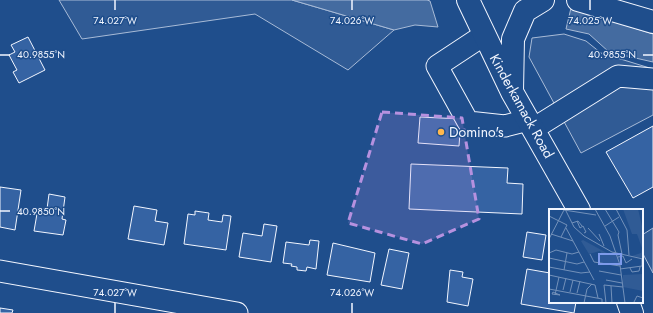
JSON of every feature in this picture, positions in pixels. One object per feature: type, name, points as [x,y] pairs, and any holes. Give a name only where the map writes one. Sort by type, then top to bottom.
[{"type":"main road","name":"Kinderkamack Road","points":[[468,0],[512,92],[579,209]]},
{"type":"main road","points":[[512,92],[514,39],[525,11],[543,0]]},
{"type":"main road","points":[[578,0],[653,22]]},
{"type":"main road","points":[[628,303],[632,313]]},
{"type":"street","points":[[484,35],[437,66],[468,122],[505,126],[531,124],[618,76],[653,79]]},
{"type":"street","points":[[0,271],[238,313]]},
{"type":"highlighted area","points":[[382,112],[462,118],[479,219],[422,244],[348,223]]},
{"type":"shaded area","points":[[59,0],[292,0],[394,30],[348,70],[255,14],[82,39]]},
{"type":"shaded area","points":[[292,0],[427,0],[430,1],[438,27],[415,25],[394,30]]},
{"type":"shaded area","points":[[571,8],[653,34],[653,62],[609,52],[589,34],[566,29]]},
{"type":"shaded area","points":[[564,34],[586,41],[601,53],[653,69],[653,115],[581,153],[529,57],[532,38]]},
{"type":"shaded area","points":[[653,228],[653,273],[643,254],[643,234]]},
{"type":"building","points":[[28,37],[45,70],[19,83],[13,72],[17,70],[9,55],[15,52],[11,45]]},
{"type":"building","points":[[420,117],[461,119],[459,146],[418,143]]},
{"type":"building","points":[[653,126],[653,187],[633,198],[606,152]]},
{"type":"building","points":[[411,164],[508,168],[507,183],[523,184],[522,214],[409,209]]},
{"type":"building","points":[[0,187],[21,190],[15,230],[0,227]]},
{"type":"building","points":[[49,194],[65,197],[62,219],[66,220],[63,235],[34,231],[38,208],[47,209]]},
{"type":"building","points":[[134,206],[157,210],[155,221],[168,223],[164,245],[128,239]]},
{"type":"building","points":[[195,211],[209,213],[208,220],[222,222],[223,215],[231,216],[226,250],[184,244],[188,214],[195,215]]},
{"type":"building","points":[[264,224],[277,226],[271,262],[239,257],[243,233],[262,236]]},
{"type":"building","points":[[527,232],[546,235],[542,260],[523,257]]},
{"type":"building","points":[[310,240],[319,241],[316,269],[307,267],[306,271],[297,270],[297,267],[291,266],[292,264],[283,263],[286,242],[309,245]]},
{"type":"building","points":[[333,243],[375,253],[370,282],[327,275]]},
{"type":"building","points":[[389,249],[409,253],[402,289],[381,285]]},
{"type":"building","points":[[527,269],[549,273],[549,303],[576,303],[574,313],[521,304]]},
{"type":"building","points":[[450,270],[463,272],[462,277],[473,279],[468,306],[447,302]]},
{"type":"building","points":[[0,308],[13,310],[12,313],[0,313]]},
{"type":"place","name":"Domino's","points":[[441,132]]}]
